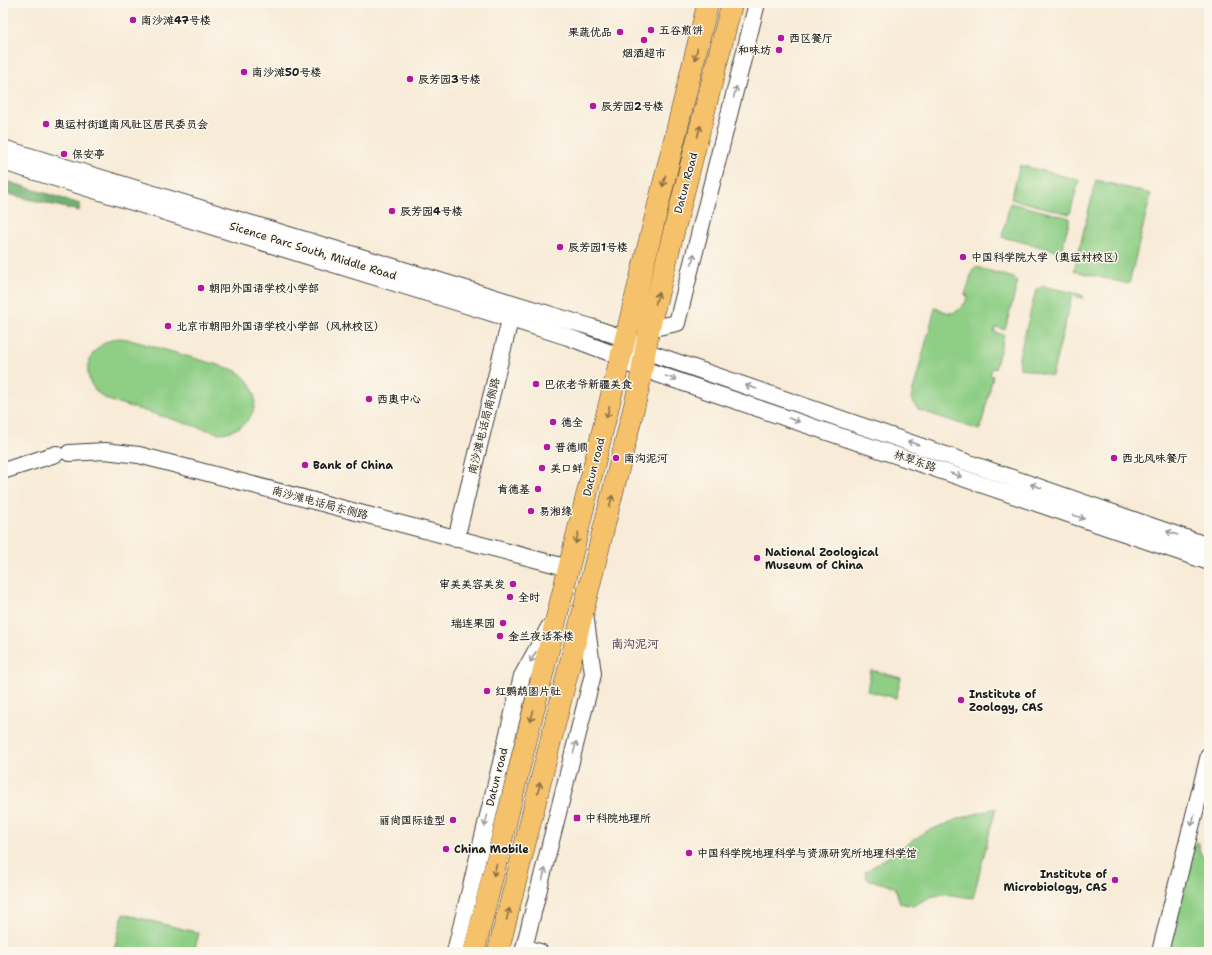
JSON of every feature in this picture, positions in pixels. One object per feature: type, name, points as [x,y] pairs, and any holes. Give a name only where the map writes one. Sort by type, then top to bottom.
[{"type":"main road","name":"Datun Road","points":[[623,350],[708,3]]},
{"type":"main road","name":"Datun Road","points":[[645,351],[732,3]]},
{"type":"main road","points":[[498,952],[639,387],[645,351],[623,350]]},
{"type":"main road","name":"Datun road","points":[[474,952],[623,350]]},
{"type":"street","points":[[645,351],[678,323],[757,3]]},
{"type":"street","points":[[3,148],[583,325],[623,350]]},
{"type":"street","name":"Sicence Parc South, Middle Road","points":[[3,156],[623,350]]},
{"type":"street","points":[[3,162],[511,316]]},
{"type":"street","name":"南沙滩电话局南侧路","points":[[456,539],[511,316]]},
{"type":"street","name":"林翠东路","points":[[645,351],[1209,546]]},
{"type":"street","name":"林翠东路","points":[[645,351],[1209,562]]},
{"type":"street","name":"南沙滩电话局东侧路","points":[[3,471],[62,453],[105,451],[139,455],[569,568]]},
{"type":"street","points":[[540,952],[524,950],[593,674],[585,607]]},
{"type":"street","name":"Datun road","points":[[455,952],[522,676],[559,610]]},
{"type":"street","points":[[1160,952],[1209,755]]},
{"type":"green space","points":[[1020,165],[1079,180],[1070,214],[1011,199]]},
{"type":"green space","points":[[3,180],[80,204],[79,211],[3,193]]},
{"type":"green space","points":[[1096,180],[1151,194],[1129,284],[1074,271]]},
{"type":"green space","points":[[1010,203],[1070,218],[1061,252],[1002,237]]},
{"type":"green space","points":[[976,267],[1014,278],[1017,281],[1005,330],[996,327],[994,332],[1004,335],[995,369],[992,368],[990,375],[993,376],[979,430],[919,410],[911,398],[935,308],[952,313],[960,309],[968,296],[965,295],[973,269]]},
{"type":"green space","points":[[1044,286],[1082,295],[1084,298],[1072,296],[1052,376],[1020,368],[1019,357],[1036,290]]},
{"type":"green space","points":[[119,338],[232,369],[244,377],[251,386],[255,396],[254,407],[250,417],[243,425],[232,431],[218,433],[108,400],[98,393],[91,384],[88,374],[88,365],[98,348],[107,342]]},
{"type":"green space","points":[[871,670],[901,678],[896,698],[867,691]]},
{"type":"green space","points":[[996,808],[973,898],[944,894],[930,897],[913,906],[900,903],[895,887],[867,879],[865,872],[927,831],[961,818]]},
{"type":"green space","points":[[1196,842],[1199,843],[1202,856],[1209,861],[1209,924],[1202,952],[1168,952]]},
{"type":"green space","points":[[123,914],[199,933],[194,952],[124,952],[114,950]]},
{"type":"place","name":"南沙滩47号楼","points":[[133,20]]},
{"type":"place","name":"五谷煎饼","points":[[651,30]]},
{"type":"place","name":"果蔬优品","points":[[620,32]]},
{"type":"place","name":"西区餐厅","points":[[781,38]]},
{"type":"place","name":"烟酒超市","points":[[644,40]]},
{"type":"place","name":"和味坊","points":[[779,50]]},
{"type":"place","name":"南沙滩50号楼","points":[[244,72]]},
{"type":"place","name":"辰芳园3号楼","points":[[410,79]]},
{"type":"place","name":"辰芳园2号楼","points":[[593,106]]},
{"type":"place","name":"奥运村街道南风社区居民委员会","points":[[46,124]]},
{"type":"place","name":"保安亭","points":[[64,154]]},
{"type":"place","name":"辰芳园4号楼","points":[[392,211]]},
{"type":"place","name":"辰芳园1号楼","points":[[560,247]]},
{"type":"place","name":"中国科学院大学（奥运村校区）","points":[[963,257]]},
{"type":"place","name":"朝阳外国语学校小学部","points":[[201,288]]},
{"type":"place","name":"北京市朝阳外国语学校小学部（风林校区）","points":[[168,326]]},
{"type":"place","name":"巴依老爷新疆美食","points":[[536,384]]},
{"type":"place","name":"西奥中心","points":[[369,399]]},
{"type":"place","name":"德全","points":[[553,422]]},
{"type":"place","name":"晋德顺","points":[[547,447]]},
{"type":"place","name":"南沟泥河","points":[[616,458]]},
{"type":"place","name":"西北风味餐厅","points":[[1114,458]]},
{"type":"place","name":"Bank of China","points":[[305,465]]},
{"type":"place","name":"美口鲜","points":[[542,468]]},
{"type":"place","name":"肯德基","points":[[538,489]]},
{"type":"place","name":"易湘缘","points":[[531,511]]},
{"type":"place","name":"National Zoological Museum of China","points":[[757,558]]},
{"type":"place","name":"审美美容美发","points":[[513,584]]},
{"type":"place","name":"全时","points":[[510,597]]},
{"type":"place","name":"瑞连果园","points":[[503,623]]},
{"type":"place","name":"金兰夜话茶楼","points":[[500,636]]},
{"type":"place","name":"红鹦鹉图片社","points":[[487,691]]},
{"type":"place","name":"Institute of Zoology, CAS","points":[[961,700]]},
{"type":"place","name":"中科院地理所","points":[[577,818]]},
{"type":"place","name":"丽尚国际造型","points":[[453,820]]},
{"type":"place","name":"China Mobile","points":[[446,849]]},
{"type":"place","name":"中国科学院地理科学与资源研究所地理科学馆","points":[[689,853]]},
{"type":"place","name":"Institute of Microbiology, CAS","points":[[1115,880]]},
{"type":"district","name":"南沟泥河","points":[[635,644]]}]
